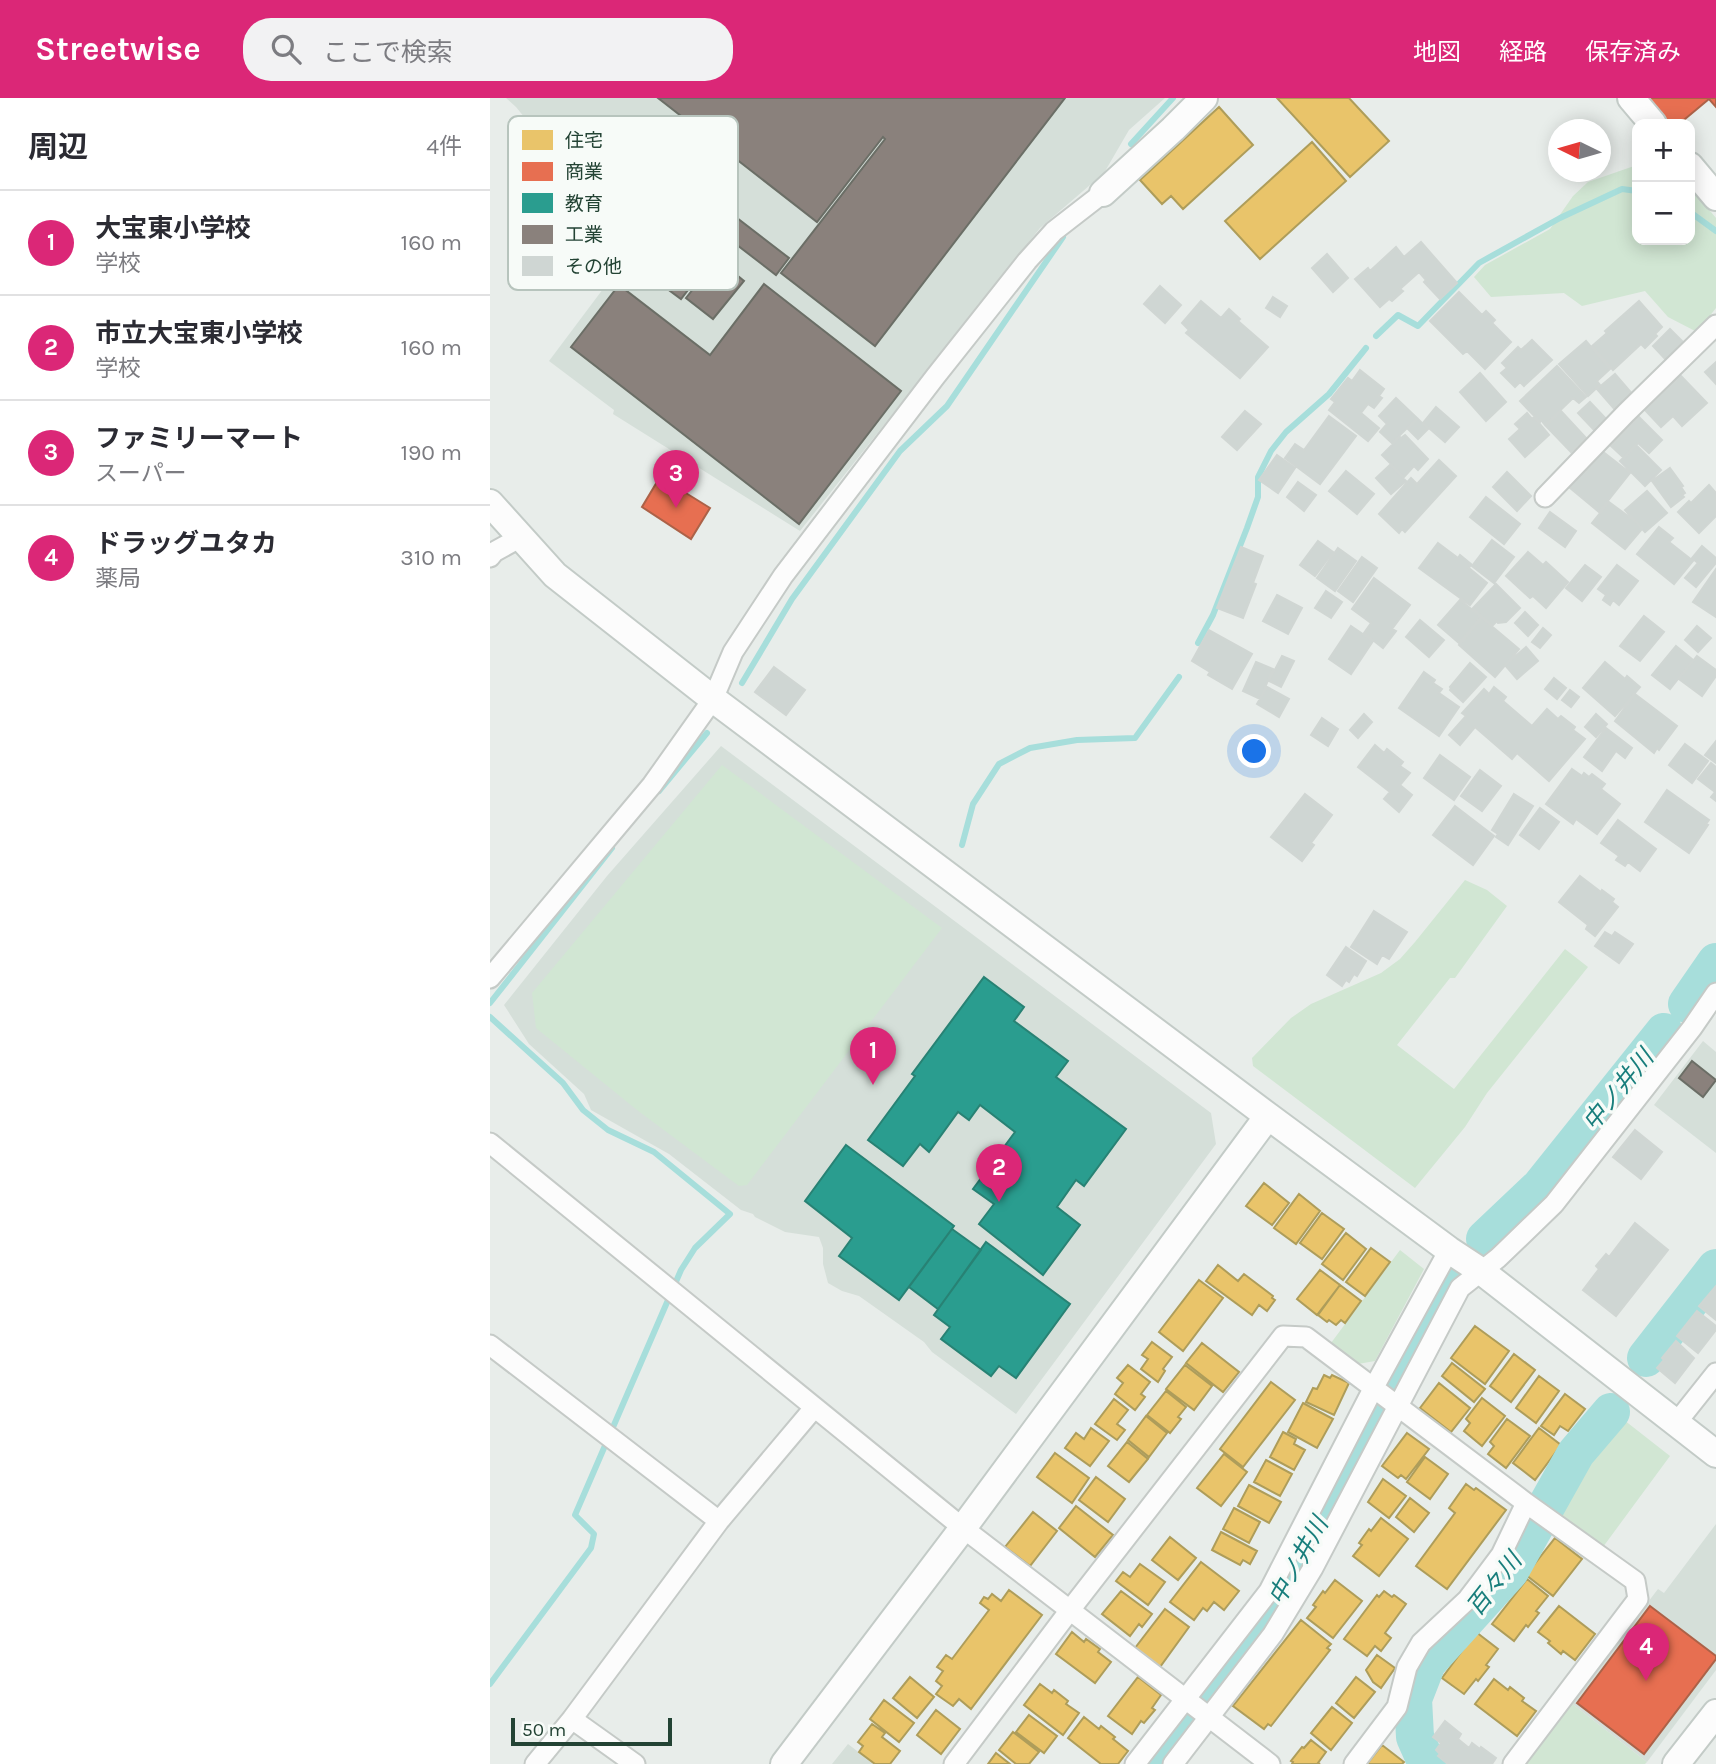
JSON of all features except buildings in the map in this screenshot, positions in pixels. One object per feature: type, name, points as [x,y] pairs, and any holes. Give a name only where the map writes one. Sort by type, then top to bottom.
[{"type":"street","points":[[490,978],[653,785],[713,699],[733,652],[783,576],[1027,261],[1054,231],[1103,193],[1204,98]]},
{"type":"street","points":[[1630,98],[1649,119]]},
{"type":"street","points":[[1695,172],[1716,197]]},
{"type":"street","points":[[1545,497],[1626,412],[1716,325]]},
{"type":"street","points":[[490,503],[555,575],[713,699],[1268,1116],[1481,1271],[1716,1454]]},
{"type":"street","points":[[490,557],[521,537]]},
{"type":"street","points":[[1173,1764],[1273,1634],[1313,1568],[1460,1288],[1498,1258],[1554,1204],[1692,1028],[1716,993]]},
{"type":"street","points":[[784,1764],[963,1528],[1268,1116]]},
{"type":"street","points":[[490,1143],[963,1528],[1270,1764]]},
{"type":"street","points":[[1135,1764],[1269,1591],[1374,1387],[1449,1250]]},
{"type":"street","points":[[954,1764],[1283,1336],[1306,1337],[1635,1581],[1638,1600],[1513,1764]]},
{"type":"street","points":[[490,1345],[719,1521]]},
{"type":"street","points":[[1677,1422],[1716,1373]]},
{"type":"street","points":[[535,1764],[572,1719],[719,1521],[814,1408]]},
{"type":"street","points":[[1354,1764],[1397,1707],[1407,1667],[1421,1643],[1467,1600],[1536,1510]]},
{"type":"street","points":[[1676,1764],[1716,1713]]},
{"type":"street","points":[[572,1719],[635,1764]]},
{"type":"shaded area","points":[[506,98],[1165,98],[1129,130],[1104,173],[1040,228],[800,531],[613,414],[614,410],[549,361],[602,290],[738,290],[738,116],[523,116]]},
{"type":"shaded area","points":[[721,746],[1211,1113],[1216,1144],[1016,1414],[932,1352],[924,1342],[859,1296],[828,1283],[819,1237],[785,1232],[741,1210],[669,1154],[591,1110],[584,1094],[529,1044],[504,1005],[607,876]]},
{"type":"shaded area","points":[[1703,1041],[1716,1052],[1716,1153],[1654,1105]]},
{"type":"shaded area","points":[[1716,1524],[1716,1670],[1647,1762],[1571,1703],[1658,1589],[1664,1593]]},
{"type":"shaded area","points":[[848,1744],[874,1764],[832,1764]]},
{"type":"green space","points":[[1632,167],[1632,245],[1695,245],[1695,193],[1716,218],[1716,308],[1697,332],[1668,317],[1645,291],[1582,306],[1564,293],[1491,297],[1474,277],[1485,265],[1550,229],[1573,196],[1588,182],[1611,182],[1611,174]]},
{"type":"green space","points":[[722,765],[942,928],[747,1185],[739,1186],[637,1110],[536,1028],[532,993]]},
{"type":"green space","points":[[1465,880],[1487,890],[1507,906],[1455,978],[1450,978],[1397,1045],[1454,1089],[1565,949],[1588,967],[1415,1188],[1253,1066],[1252,1058],[1291,1018],[1311,1004],[1381,973],[1400,959]]},
{"type":"green space","points":[[1400,1250],[1424,1269],[1375,1361],[1358,1364],[1331,1343]]},
{"type":"green space","points":[[1624,1420],[1670,1456],[1603,1547],[1560,1515],[1590,1463]]},
{"type":"green space","points":[[1571,1703],[1647,1762],[1524,1764]]},
{"type":"waterway","points":[[1131,144],[1173,98]]},
{"type":"waterway","points":[[1376,336],[1398,315],[1418,326],[1479,263],[1560,218],[1622,189],[1632,190]]},
{"type":"waterway","points":[[1695,216],[1716,231]]},
{"type":"waterway","points":[[742,683],[792,599],[900,451],[947,406],[1063,237]]},
{"type":"waterway","points":[[1198,643],[1213,615],[1247,528],[1258,497],[1258,477],[1271,451],[1286,432],[1329,394],[1366,348]]},
{"type":"waterway","points":[[962,845],[973,804],[999,764],[1030,748],[1077,740],[1135,738],[1179,677]]},
{"type":"waterway","points":[[659,791],[707,733]]},
{"type":"waterway","points":[[490,1003],[612,848]]},
{"type":"waterway","name":"中ノ井川","points":[[1687,1004],[1716,962]]},
{"type":"waterway","points":[[490,1017],[563,1083],[583,1110],[608,1130],[654,1152],[730,1214],[695,1248],[681,1270],[575,1515],[594,1534],[591,1548],[490,1684]]},
{"type":"waterway","name":"中ノ井川","points":[[1485,1239],[1540,1187],[1664,1032]]},
{"type":"waterway","name":"百々川","points":[[1646,1358],[1716,1268]]},
{"type":"waterway","name":"中ノ井川","points":[[1397,1375],[1445,1287]]},
{"type":"waterway","name":"百々川","points":[[1427,1764],[1415,1737],[1413,1699],[1427,1663],[1510,1571],[1576,1453],[1611,1412]]},
{"type":"waterway","name":"中ノ井川","points":[[1207,1693],[1279,1600],[1374,1419]]},
{"type":"waterway","name":"中ノ井川","points":[[1153,1764],[1183,1725]]},
{"type":"place","name":"ファミリーマート","points":[[676,508]]},
{"type":"place","name":"大宝東小学校","points":[[873,1085]]},
{"type":"place","name":"市立大宝東小学校","points":[[999,1202]]},
{"type":"place","name":"ドラッグユタカ","points":[[1646,1681]]}]
